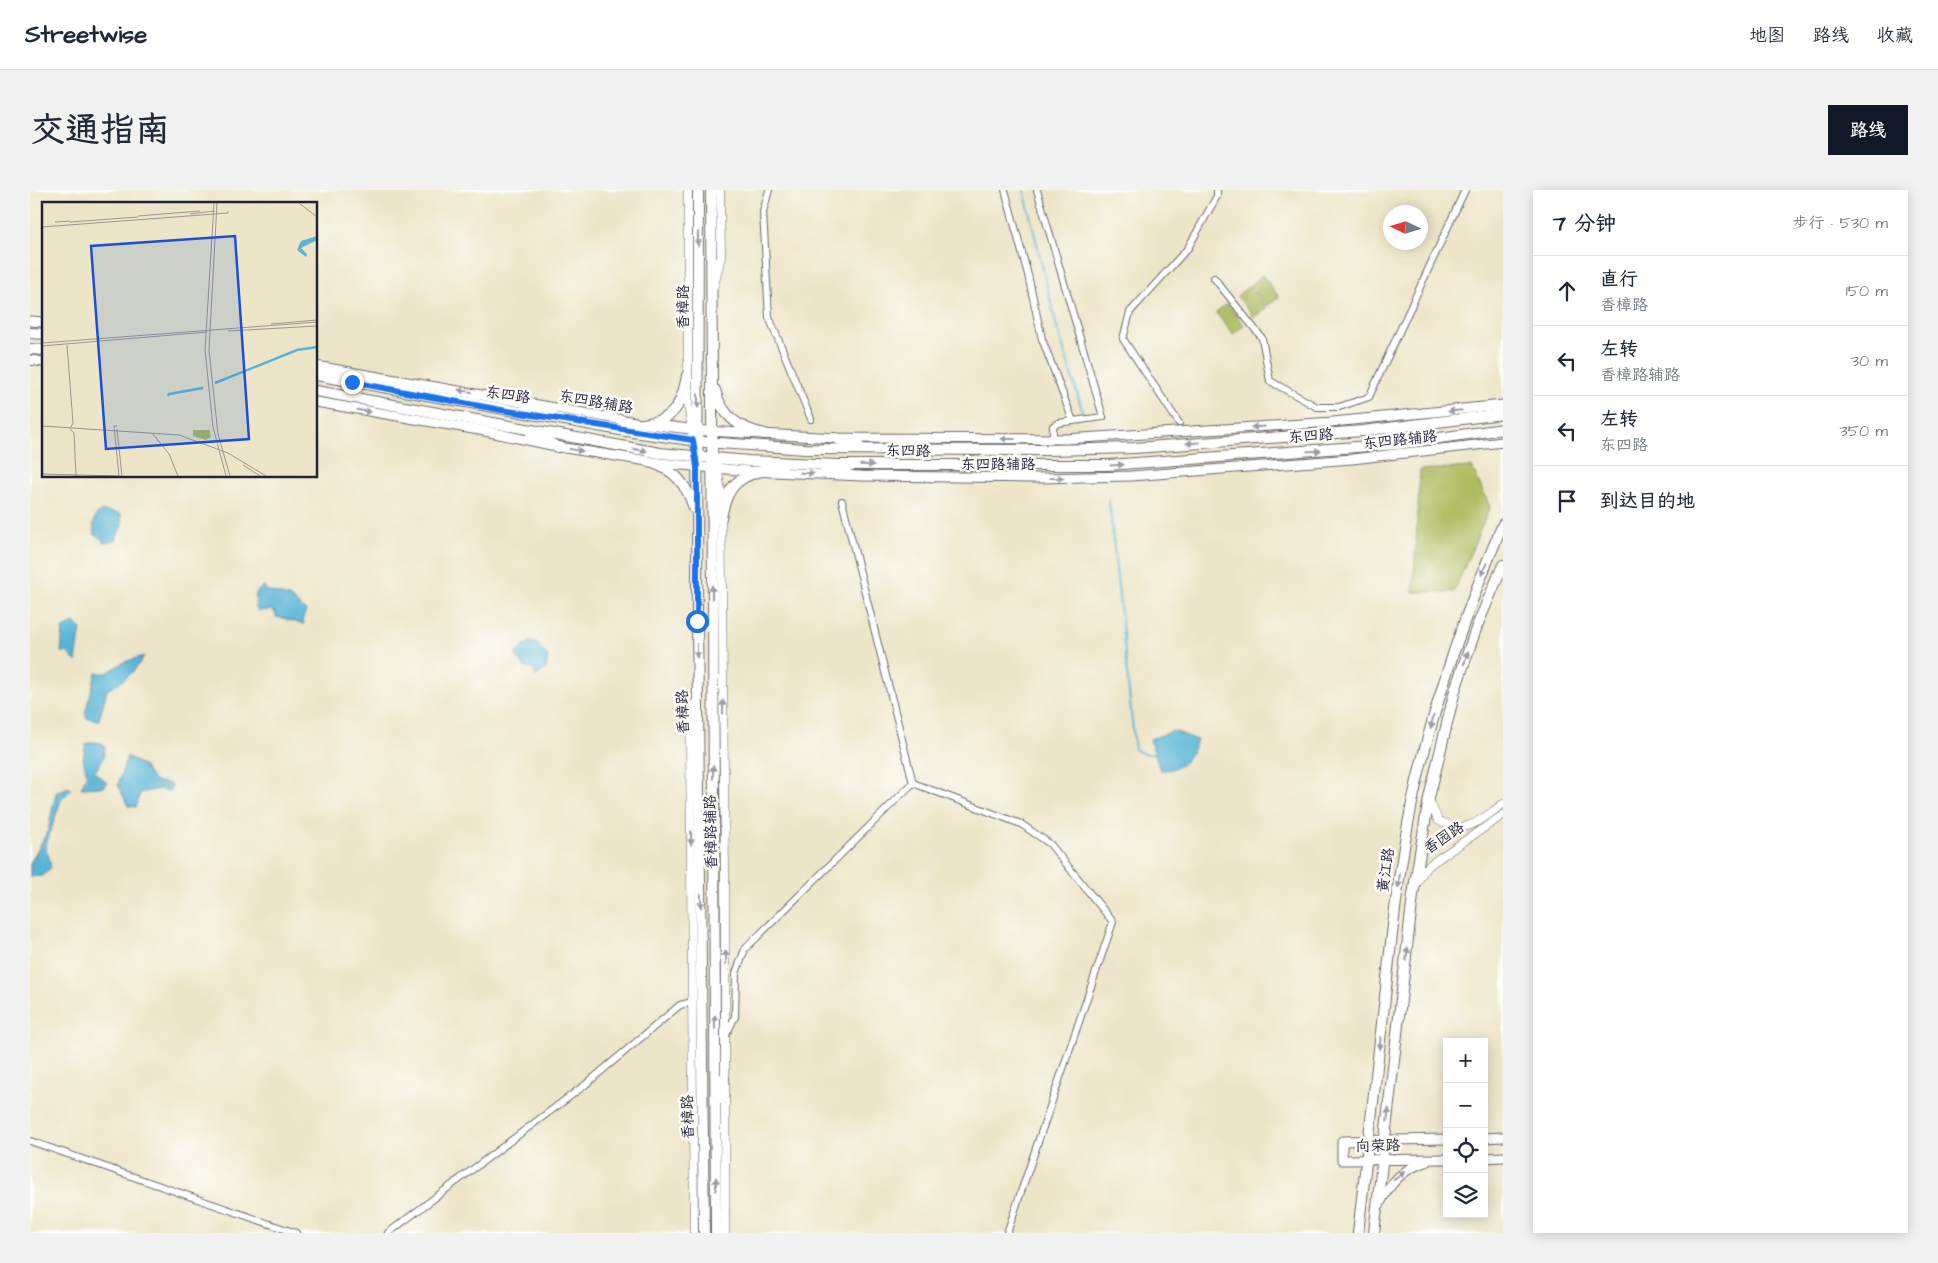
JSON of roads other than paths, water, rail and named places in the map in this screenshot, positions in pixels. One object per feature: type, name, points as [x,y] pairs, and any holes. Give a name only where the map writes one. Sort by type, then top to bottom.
[{"type":"main road","name":"香樟路","points":[[698,190],[695,441],[697,460],[704,1233]]},
{"type":"main road","name":"香樟路","points":[[711,190],[713,293],[712,431],[714,463],[716,1233]]},
{"type":"main road","name":"东四路辅路","points":[[318,366],[647,424],[695,430],[835,438],[1053,439],[1323,423],[1503,405]]},
{"type":"main road","points":[[712,374],[718,398],[725,412],[744,428],[764,434]]},
{"type":"main road","points":[[602,427],[662,421],[674,412],[683,397],[688,375]]},
{"type":"main road","name":"东四路","points":[[318,376],[602,427],[695,441],[805,449],[1030,450],[1135,448],[1363,431],[1503,414]]},
{"type":"main road","name":"东四路","points":[[318,390],[714,463],[1108,466],[1378,446],[1503,429]]},
{"type":"main road","points":[[318,402],[649,462],[668,469],[680,479],[688,492],[697,518]]},
{"type":"main road","points":[[525,402],[564,420]]},
{"type":"main road","points":[[518,428],[558,446]]},
{"type":"main road","points":[[835,438],[867,449]]},
{"type":"main road","name":"东四路辅路","points":[[714,463],[758,471],[849,475],[1032,478],[1124,476],[1343,460],[1503,442]]},
{"type":"main road","points":[[649,462],[697,460]]},
{"type":"main road","points":[[721,518],[725,500],[732,486],[745,476],[758,471],[796,463]]},
{"type":"main road","points":[[814,464],[849,475]]},
{"type":"main road","name":"黄江路","points":[[1358,1233],[1400,874],[1412,804],[1432,723],[1452,654],[1503,524]]},
{"type":"main road","name":"黄江路","points":[[1374,1233],[1414,894],[1429,798],[1455,690],[1477,626],[1503,565]]},
{"type":"main road","points":[[716,1117],[724,1078]]},
{"type":"main road","points":[[1488,1138],[1503,1137]]},
{"type":"main road","name":"向荣路","points":[[1443,1139],[1342,1141],[1342,1160],[1443,1159]]},
{"type":"main road","points":[[1488,1158],[1503,1157]]},
{"type":"main road","points":[[1361,1208],[1371,1204],[1376,1210],[1387,1189],[1397,1176],[1436,1159]]},
{"type":"street","points":[[688,190],[688,404],[695,430]]},
{"type":"street","name":"香樟路","points":[[713,293],[720,257],[720,190]]},
{"type":"street","points":[[768,190],[763,212],[769,317],[811,419]]},
{"type":"street","points":[[1005,190],[1028,275],[1042,339],[1073,421]]},
{"type":"street","points":[[1037,190],[1103,417],[1053,426],[1053,439]]},
{"type":"street","points":[[1179,423],[1123,339],[1130,312],[1188,248],[1217,196],[1217,190]]},
{"type":"street","points":[[1214,278],[1262,338],[1270,381],[1317,407],[1339,407],[1369,397],[1466,190]]},
{"type":"street","name":"香樟路辅路","points":[[714,463],[721,518],[726,872],[724,1037],[725,1233]]},
{"type":"street","points":[[842,501],[913,783]]},
{"type":"street","points":[[694,1233],[690,742],[698,685]]},
{"type":"street","points":[[724,1037],[735,1017],[736,973],[745,949],[913,783]]},
{"type":"street","points":[[913,783],[1021,824],[1050,844],[1114,922],[1007,1233]]},
{"type":"street","name":"香园路","points":[[1429,798],[1431,808],[1438,820],[1457,828],[1469,826],[1503,804]]},
{"type":"street","name":"香园路","points":[[1414,894],[1424,870],[1503,815]]},
{"type":"street","points":[[388,1233],[584,1085],[680,1005],[693,1002]]},
{"type":"street","points":[[30,1141],[296,1233]]},
{"type":"water","points":[[99,512],[121,514],[122,525],[115,541],[103,543],[103,540],[94,534],[95,517]]},
{"type":"water","points":[[263,586],[268,591],[289,597],[306,611],[303,618],[304,624],[276,617],[275,612],[270,610],[258,611],[255,607],[256,593]]},
{"type":"water","points":[[74,623],[81,628],[76,662],[67,652],[61,652],[63,628]]},
{"type":"water","points":[[529,642],[535,642],[548,657],[546,669],[536,676],[533,669],[525,668],[515,654]]},
{"type":"water","points":[[144,656],[128,676],[107,690],[99,720],[87,718],[85,713],[96,673],[107,673],[124,662]]},
{"type":"water","points":[[1174,731],[1197,740],[1184,762],[1174,768],[1160,770],[1150,739]]},
{"type":"water","points":[[93,742],[102,743],[105,747],[104,757],[95,772],[107,783],[103,787],[81,788],[87,774],[83,759],[86,744]]},
{"type":"water","points":[[127,756],[143,766],[154,781],[168,783],[172,786],[170,791],[159,789],[140,793],[136,807],[128,806],[118,785]]},
{"type":"water","points":[[69,787],[71,790],[61,800],[46,845],[50,869],[43,876],[30,877],[30,864],[48,830],[56,792]]},
{"type":"waterway","points":[[1024,190],[1056,324],[1083,413]]},
{"type":"waterway","points":[[1109,500],[1135,750],[1145,754],[1154,754]]}]
